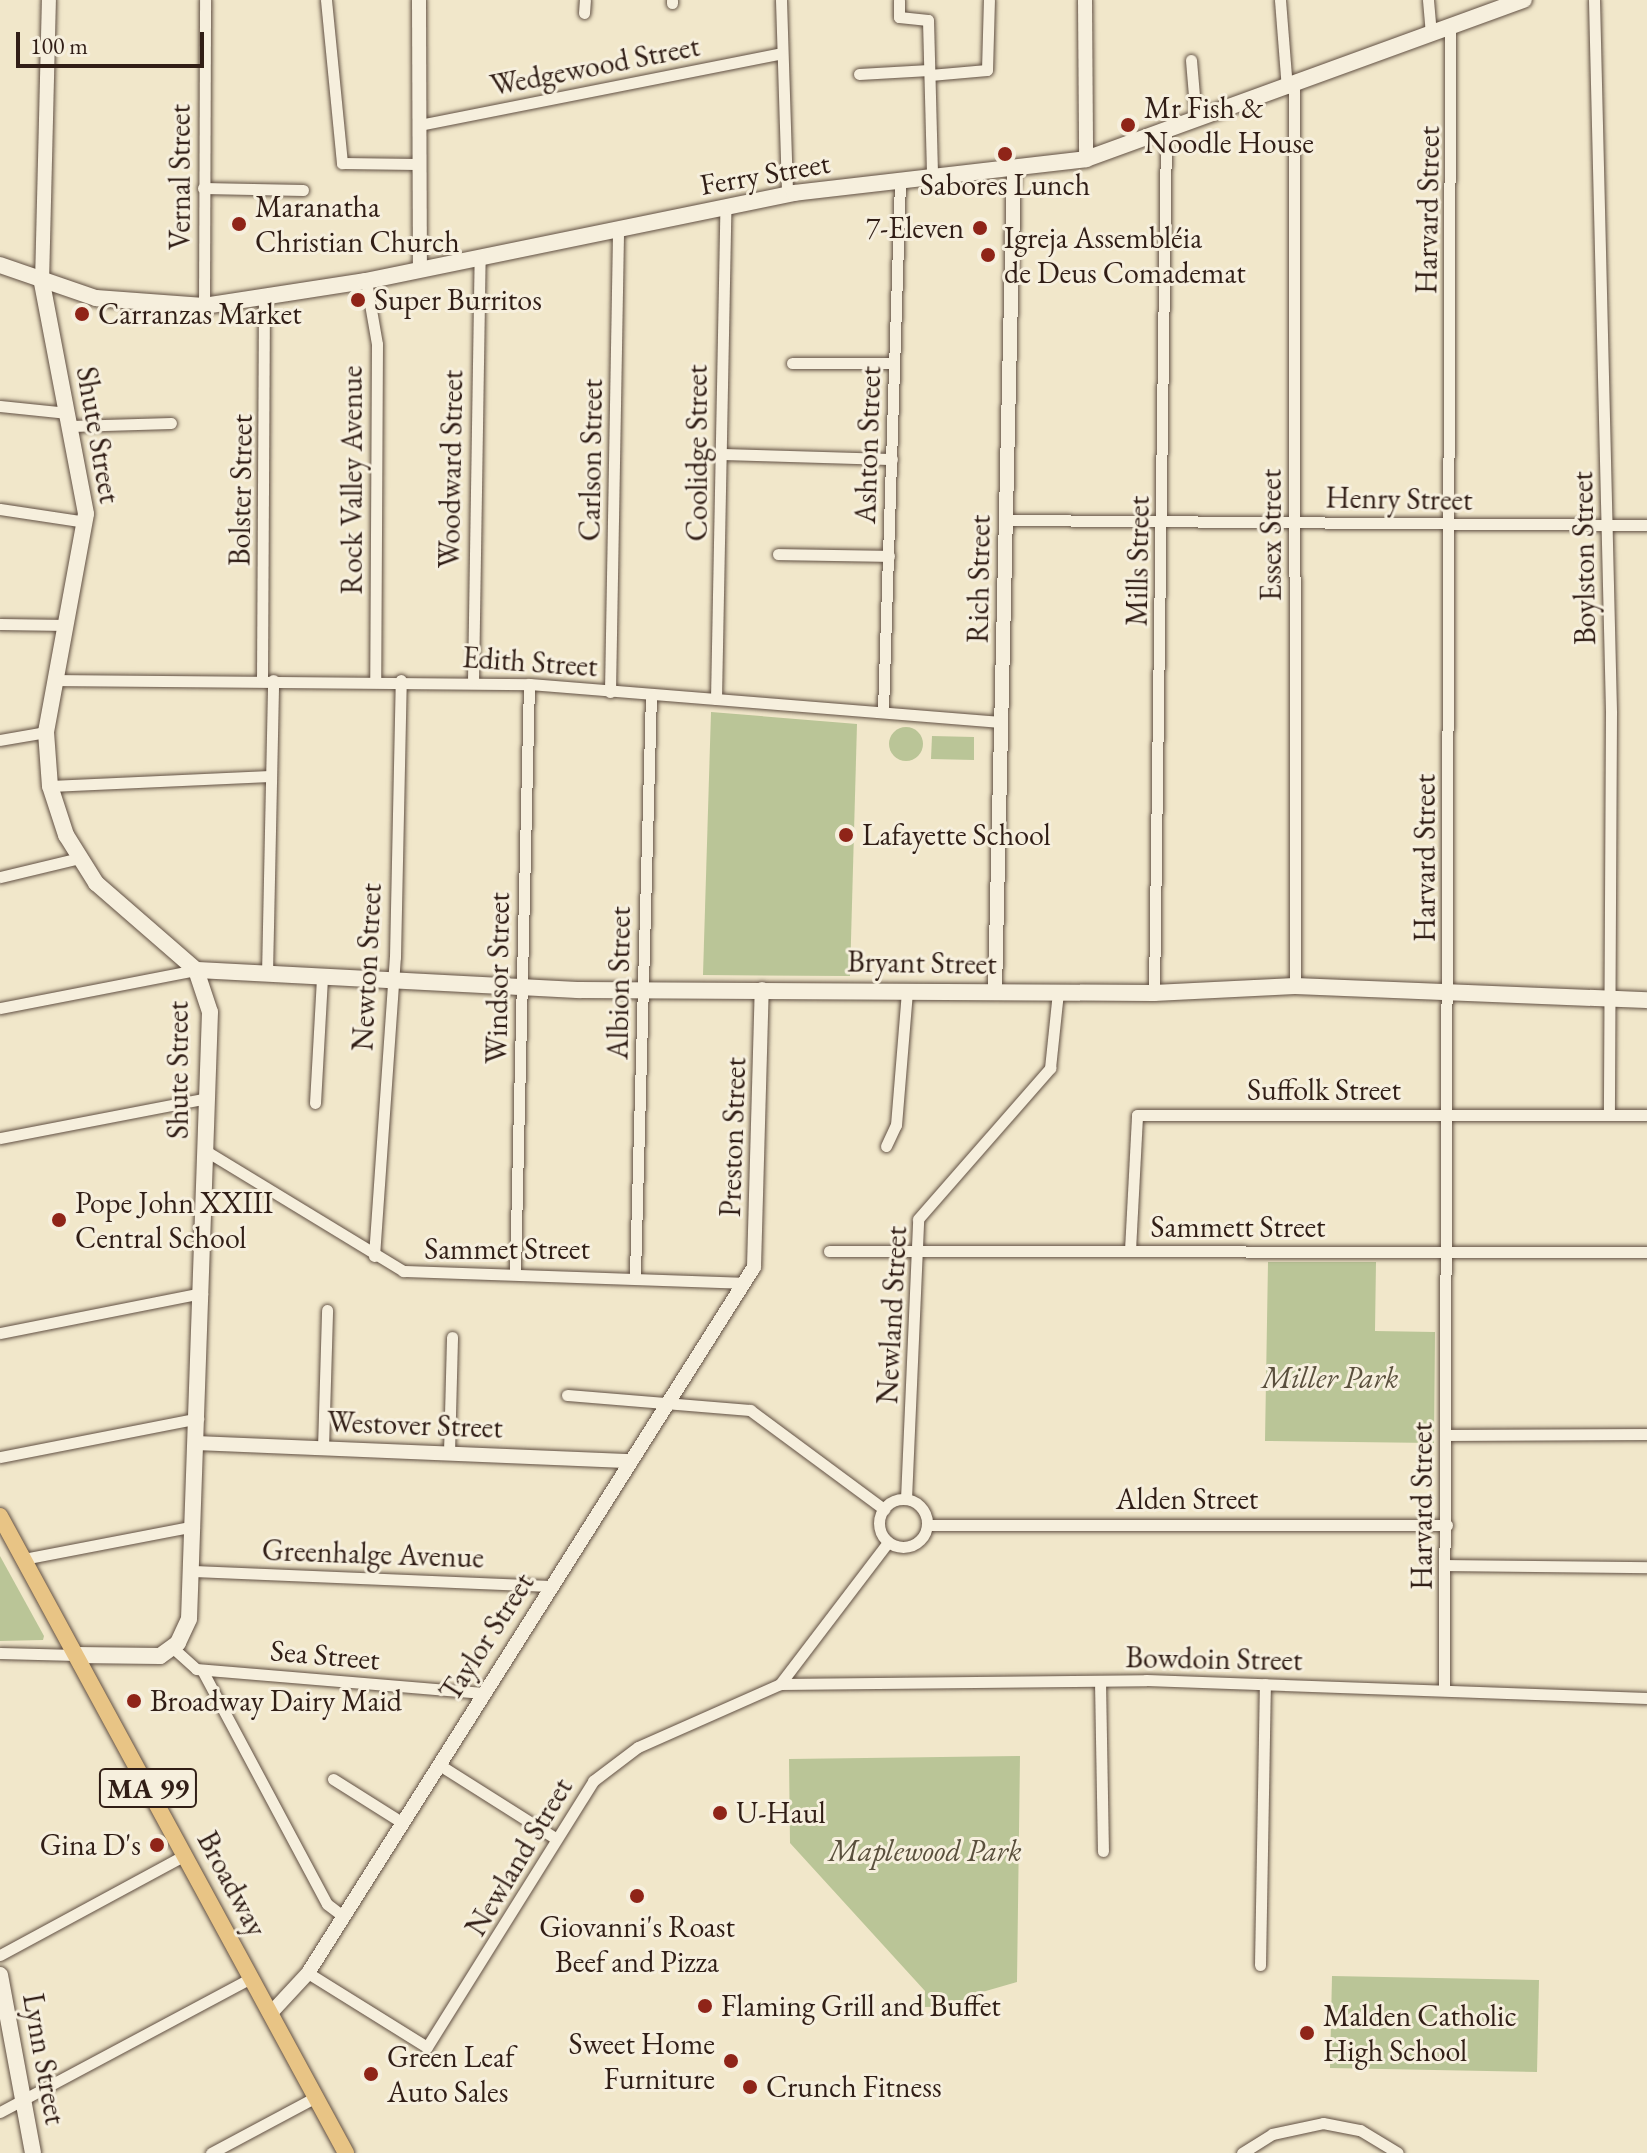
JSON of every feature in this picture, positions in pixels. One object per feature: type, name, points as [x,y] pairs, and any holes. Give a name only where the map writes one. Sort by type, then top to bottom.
[{"type":"main road","name":"Ferry Street","points":[[0,265],[42,283],[96,298],[204,306],[264,300],[366,281],[787,195],[1086,159],[1524,0]]},
{"type":"main road","name":"Shute Street","points":[[42,283],[86,522],[46,732],[50,786],[79,858],[110,898],[196,970],[210,1012],[193,1571],[189,1619],[173,1648]]},
{"type":"main road","name":"Bryant Street","points":[[196,970],[522,988],[1154,993],[1295,986],[1647,1000]]},
{"type":"main road","name":"Broadway","points":[[0,1516],[346,2153]]},
{"type":"main road","points":[[76,1655],[155,1656],[173,1648]]},
{"type":"main road","name":"Lynn Street","points":[[0,1975],[33,2153]]},
{"type":"street","points":[[42,283],[49,0]]},
{"type":"street","name":"Vernal Street","points":[[204,306],[205,0]]},
{"type":"street","points":[[326,0],[342,163],[417,164]]},
{"type":"street","points":[[419,0],[417,164],[420,270]]},
{"type":"street","points":[[781,0],[787,195]]},
{"type":"street","points":[[899,0],[899,17],[928,20],[932,178]]},
{"type":"street","points":[[859,74],[987,70],[989,0]]},
{"type":"street","points":[[1085,0],[1086,159]]},
{"type":"street","name":"Essex Street","points":[[1280,0],[1291,86],[1295,986]]},
{"type":"street","points":[[1428,0],[1431,34]]},
{"type":"street","name":"Boylston Street","points":[[1594,0],[1608,525],[1609,1115]]},
{"type":"street","name":"Harvard Street","points":[[1444,1690],[1449,1253],[1446,1115],[1451,524],[1450,27]]},
{"type":"street","name":"Wedgewood Street","points":[[419,125],[781,53]]},
{"type":"street","points":[[1191,60],[1196,120]]},
{"type":"street","name":"Mills Street","points":[[1154,993],[1163,522],[1166,131]]},
{"type":"street","name":"Rich Street","points":[[995,991],[1014,168]]},
{"type":"street","name":"Ashton Street","points":[[883,711],[900,181]]},
{"type":"street","points":[[203,188],[303,190]]},
{"type":"street","name":"Coolidge Street","points":[[716,699],[725,208]]},
{"type":"street","name":"Carlson Street","points":[[610,692],[618,230]]},
{"type":"street","name":"Woodward Street","points":[[473,682],[480,258]]},
{"type":"street","name":"Rock Valley Avenue","points":[[366,281],[377,344],[375,680]]},
{"type":"street","name":"Bolster Street","points":[[264,300],[270,776],[267,974]]},
{"type":"street","points":[[792,363],[894,363]]},
{"type":"street","points":[[0,406],[69,420],[171,423]]},
{"type":"street","points":[[720,454],[892,459]]},
{"type":"street","points":[[0,509],[86,522]]},
{"type":"street","name":"Henry Street","points":[[1006,520],[1647,525]]},
{"type":"street","points":[[778,554],[889,556]]},
{"type":"street","points":[[0,624],[67,625]]},
{"type":"street","name":"Edith Street","points":[[54,680],[401,680],[529,684],[1001,722]]},
{"type":"street","name":"Newton Street","points":[[374,1256],[393,981],[401,680]]},
{"type":"street","name":"Windsor Street","points":[[515,1273],[529,684]]},
{"type":"street","name":"Albion Street","points":[[635,1274],[651,694]]},
{"type":"street","points":[[0,740],[46,732]]},
{"type":"street","points":[[50,786],[270,776]]},
{"type":"street","points":[[0,877],[79,858]]},
{"type":"street","points":[[0,1008],[196,970]]},
{"type":"street","points":[[315,1103],[322,978]]},
{"type":"street","name":"Preston Street","points":[[743,1283],[755,1260],[762,989]]},
{"type":"street","points":[[886,1146],[896,1125],[907,990]]},
{"type":"street","name":"Newland Street","points":[[906,1499],[916,1249],[928,1201],[1052,1064],[1058,992]]},
{"type":"street","points":[[0,1138],[208,1098]]},
{"type":"street","name":"Suffolk Street","points":[[1130,1250],[1137,1115],[1647,1115]]},
{"type":"street","name":"Sammet Street","points":[[206,1151],[374,1256],[417,1274],[635,1274],[743,1283]]},
{"type":"street","name":"Sammett Street","points":[[829,1251],[1647,1252]]},
{"type":"street","name":"Taylor Street","points":[[270,2014],[308,1973],[403,1823],[480,1693],[743,1283]]},
{"type":"street","points":[[0,1333],[202,1293]]},
{"type":"street","points":[[323,1448],[327,1310]]},
{"type":"street","points":[[449,1453],[452,1337]]},
{"type":"street","points":[[567,1395],[750,1410],[884,1509]]},
{"type":"street","points":[[0,1457],[198,1418]]},
{"type":"street","points":[[1447,1435],[1647,1434]]},
{"type":"street","name":"Westover Street","points":[[197,1443],[631,1461]]},
{"type":"street","points":[[906,1499],[922,1508],[927,1525],[908,1546],[888,1542],[879,1526],[884,1509],[906,1499]]},
{"type":"street","name":"Alden Street","points":[[927,1525],[1447,1525]]},
{"type":"street","points":[[23,1559],[194,1526]]},
{"type":"street","name":"Newland Street","points":[[308,1973],[427,2047],[555,1838],[612,1765],[780,1684],[888,1542]]},
{"type":"street","points":[[1446,1565],[1647,1567]]},
{"type":"street","name":"Greenhalge Avenue","points":[[193,1571],[551,1586]]},
{"type":"street","points":[[173,1648],[202,1670],[327,1904],[343,1916]]},
{"type":"street","points":[[0,1653],[76,1655]]},
{"type":"street","name":"Sea Street","points":[[202,1670],[480,1693]]},
{"type":"street","points":[[1100,1681],[1103,1851]]},
{"type":"street","name":"Bowdoin Street","points":[[780,1684],[1100,1681],[1647,1698]]},
{"type":"street","points":[[1260,1965],[1265,1684]]},
{"type":"street","points":[[438,1764],[555,1838]]},
{"type":"street","points":[[333,1779],[403,1823]]},
{"type":"street","points":[[0,1955],[185,1855]]},
{"type":"street","points":[[0,2112],[251,1978]]},
{"type":"street","points":[[211,2153],[316,2097]]},
{"type":"street","points":[[1242,2153],[1272,2134],[1323,2123],[1360,2130],[1398,2153]]},
{"type":"green space","points":[[711,712],[857,724],[850,976],[703,975]]},
{"type":"green space","points":[[906,727],[918,732],[923,744],[918,756],[906,761],[894,756],[889,744],[894,732]]},
{"type":"green space","points":[[932,736],[974,737],[974,760],[931,759]]},
{"type":"green space","name":"Miller Park","points":[[1268,1262],[1376,1262],[1375,1331],[1435,1332],[1434,1443],[1265,1441]]},
{"type":"green space","points":[[0,1556],[44,1636],[43,1640],[0,1641]]},
{"type":"green space","name":"Maplewood Park","points":[[1020,1756],[1017,1982],[972,1995],[971,2006],[925,2007],[925,1991],[790,1843],[789,1759]]},
{"type":"green space","points":[[1332,1976],[1539,1980],[1537,2072],[1330,2068]]},
{"type":"place","name":"Mr Fish & Noodle House","points":[[1128,125]]},
{"type":"place","name":"Sabores Lunch","points":[[1005,154]]},
{"type":"place","name":"Maranatha Christian Church","points":[[239,224]]},
{"type":"place","name":"7-Eleven","points":[[980,228]]},
{"type":"place","name":"Igreja Assembléia de Deus Comademat","points":[[988,255]]},
{"type":"place","name":"Super Burritos","points":[[358,300]]},
{"type":"place","name":"Carranzas Market","points":[[82,314]]},
{"type":"place","name":"Lafayette School","points":[[846,835]]},
{"type":"place","name":"Pope John XXIII Central School","points":[[59,1220]]},
{"type":"place","name":"Broadway Dairy Maid","points":[[134,1701]]},
{"type":"place","name":"U-Haul","points":[[720,1813]]},
{"type":"place","name":"Gina D's","points":[[157,1845]]},
{"type":"place","name":"Giovanni's Roast Beef and Pizza","points":[[637,1896]]},
{"type":"place","name":"Flaming Grill and Buffet","points":[[705,2006]]},
{"type":"place","name":"Malden Catholic High School","points":[[1307,2033]]},
{"type":"place","name":"Sweet Home Furniture","points":[[731,2061]]},
{"type":"place","name":"Green Leaf Auto Sales","points":[[371,2074]]},
{"type":"place","name":"Crunch Fitness","points":[[750,2087]]}]
